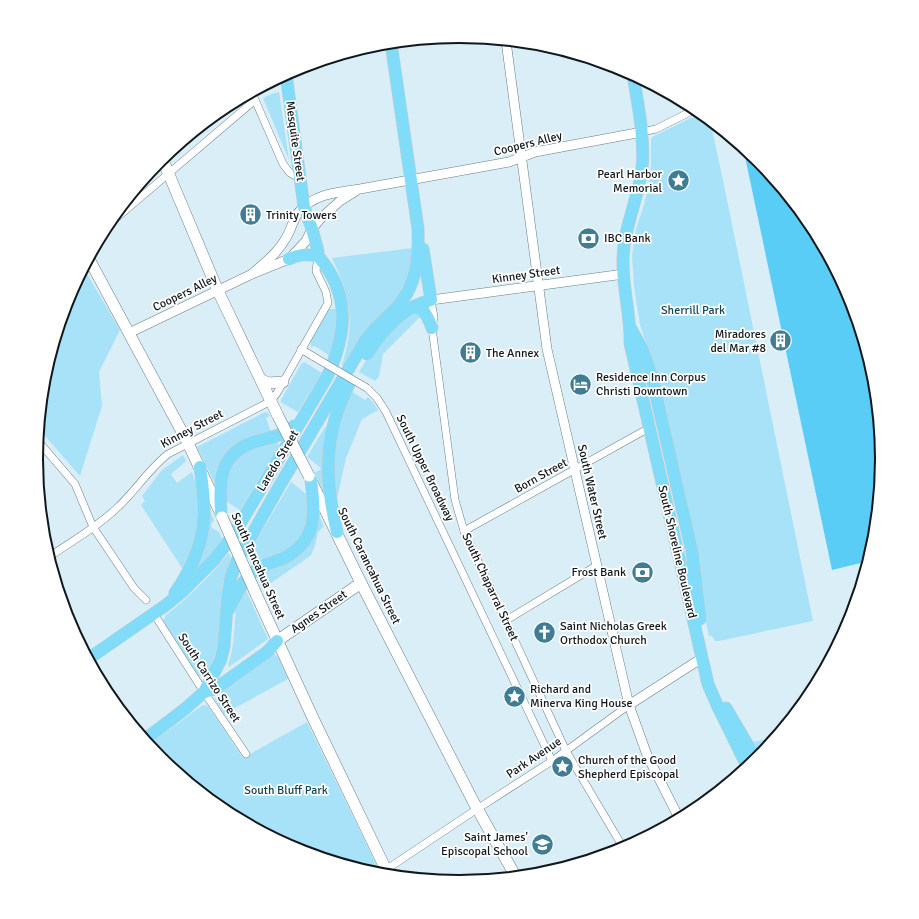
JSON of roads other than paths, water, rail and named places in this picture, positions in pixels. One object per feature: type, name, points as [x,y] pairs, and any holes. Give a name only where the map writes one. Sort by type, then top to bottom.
[{"type":"main road","points":[[148,737],[185,709],[204,692],[220,659],[224,646],[228,594],[231,577],[237,561],[280,484],[365,341],[377,326],[398,306],[413,281],[419,249],[418,229],[392,49]]},
{"type":"main road","name":"Mesquite Street","points":[[287,81],[304,207]]},
{"type":"main road","name":"South Shoreline Boulevard","points":[[635,82],[642,132],[642,167],[637,195],[624,242],[624,274],[631,328],[630,343],[713,696],[745,762]]},
{"type":"main road","name":"South Carancahua Street","points":[[165,165],[218,290],[278,416],[337,532],[361,583],[478,809],[513,872]]},
{"type":"main road","name":"Laredo Street","points":[[92,656],[154,614],[184,591],[200,575],[226,544],[238,527],[302,419],[332,365],[338,352],[342,328],[341,300],[338,288],[326,265],[318,256],[312,229],[304,207]]},
{"type":"main road","points":[[280,484],[312,442],[381,334],[413,307],[425,301],[431,300],[423,246],[418,229]]},
{"type":"main road","points":[[289,259],[307,254],[318,256]]},
{"type":"main road","points":[[403,314],[419,287],[423,277],[425,262]]},
{"type":"main road","name":"South Tancahua Street","points":[[92,264],[200,467],[277,641],[381,869]]},
{"type":"main road","points":[[413,307],[422,309],[428,317],[432,328]]},
{"type":"main road","name":"South Shoreline Boulevard","points":[[631,328],[642,349],[654,386],[692,552],[705,657],[719,694],[753,755]]},
{"type":"main road","points":[[261,380],[269,383],[283,382]]},
{"type":"main road","points":[[337,532],[330,495],[328,457],[335,420],[350,382]]},
{"type":"main road","points":[[221,515],[220,482],[222,473],[231,457],[246,446],[278,436],[289,430],[302,419]]},
{"type":"main road","points":[[166,605],[194,561],[201,538],[204,516],[200,467]]},
{"type":"main road","points":[[227,614],[239,589],[256,569],[284,558],[294,552],[308,536],[314,515],[310,479]]},
{"type":"main road","name":"Agnes Street","points":[[277,641],[361,583]]},
{"type":"main road","points":[[204,692],[215,689],[267,652],[277,641]]},
{"type":"street","name":"South Water Street","points":[[507,46],[547,349],[629,705],[647,755],[677,814]]},
{"type":"street","points":[[128,207],[255,100],[283,164],[290,173],[301,179]]},
{"type":"street","name":"Coopers Alley","points":[[252,274],[275,254],[286,238],[297,214],[317,198],[336,192],[455,173],[509,162],[535,152],[656,129],[690,112]]},
{"type":"street","name":"Coopers Alley","points":[[129,333],[252,274],[289,259],[306,241],[312,229],[321,218],[340,201],[360,189]]},
{"type":"street","points":[[271,401],[328,303],[326,292],[316,271],[318,256]]},
{"type":"street","name":"Kinney Street","points":[[431,300],[624,274]]},
{"type":"street","name":"South Chaparral Street","points":[[431,300],[434,317],[432,328],[455,500],[464,531],[566,751],[621,843]]},
{"type":"street","name":"South Upper Broadway","points":[[301,349],[366,388],[377,398],[386,412],[552,761]]},
{"type":"street","name":"Kinney Street","points":[[54,554],[119,507],[158,462],[168,454],[271,401]]},
{"type":"street","name":"Born Street","points":[[464,531],[649,428]]},
{"type":"street","points":[[43,447],[75,484],[93,527],[134,588],[146,600]]},
{"type":"street","points":[[505,621],[596,566]]},
{"type":"street","name":"South Carrizo Street","points":[[154,614],[246,754]]},
{"type":"street","name":"Park Avenue","points":[[390,870],[478,809],[552,761],[629,705],[705,657]]},
{"type":"water","points":[[745,156],[773,185],[790,206],[820,251],[833,275],[854,326],[868,378],[875,432],[876,460],[875,487],[868,541],[863,562],[832,570]]},
{"type":"place","name":"Pearl Harbor Memorial","points":[[678,181]]},
{"type":"place","name":"Trinity Towers","points":[[251,215]]},
{"type":"place","name":"IBC Bank","points":[[588,238]]},
{"type":"place","name":"Miradores del Mar #8","points":[[781,341]]},
{"type":"place","name":"The Annex","points":[[470,353]]},
{"type":"place","name":"Residence Inn Corpus Christi Downtown","points":[[581,384]]},
{"type":"place","name":"Frost Bank","points":[[642,572]]},
{"type":"place","name":"Saint Nicholas Greek Orthodox Church","points":[[545,633]]},
{"type":"place","name":"Richard and Minerva King House","points":[[515,696]]},
{"type":"place","name":"Church of the Good Shepherd Episcopal","points":[[562,767]]},
{"type":"place","name":"Saint James' Episcopal School","points":[[543,844]]},
{"type":"park label","name":"Sherrill Park","points":[[693,310]]},
{"type":"park label","name":"South Bluff Park","points":[[286,790]]}]
